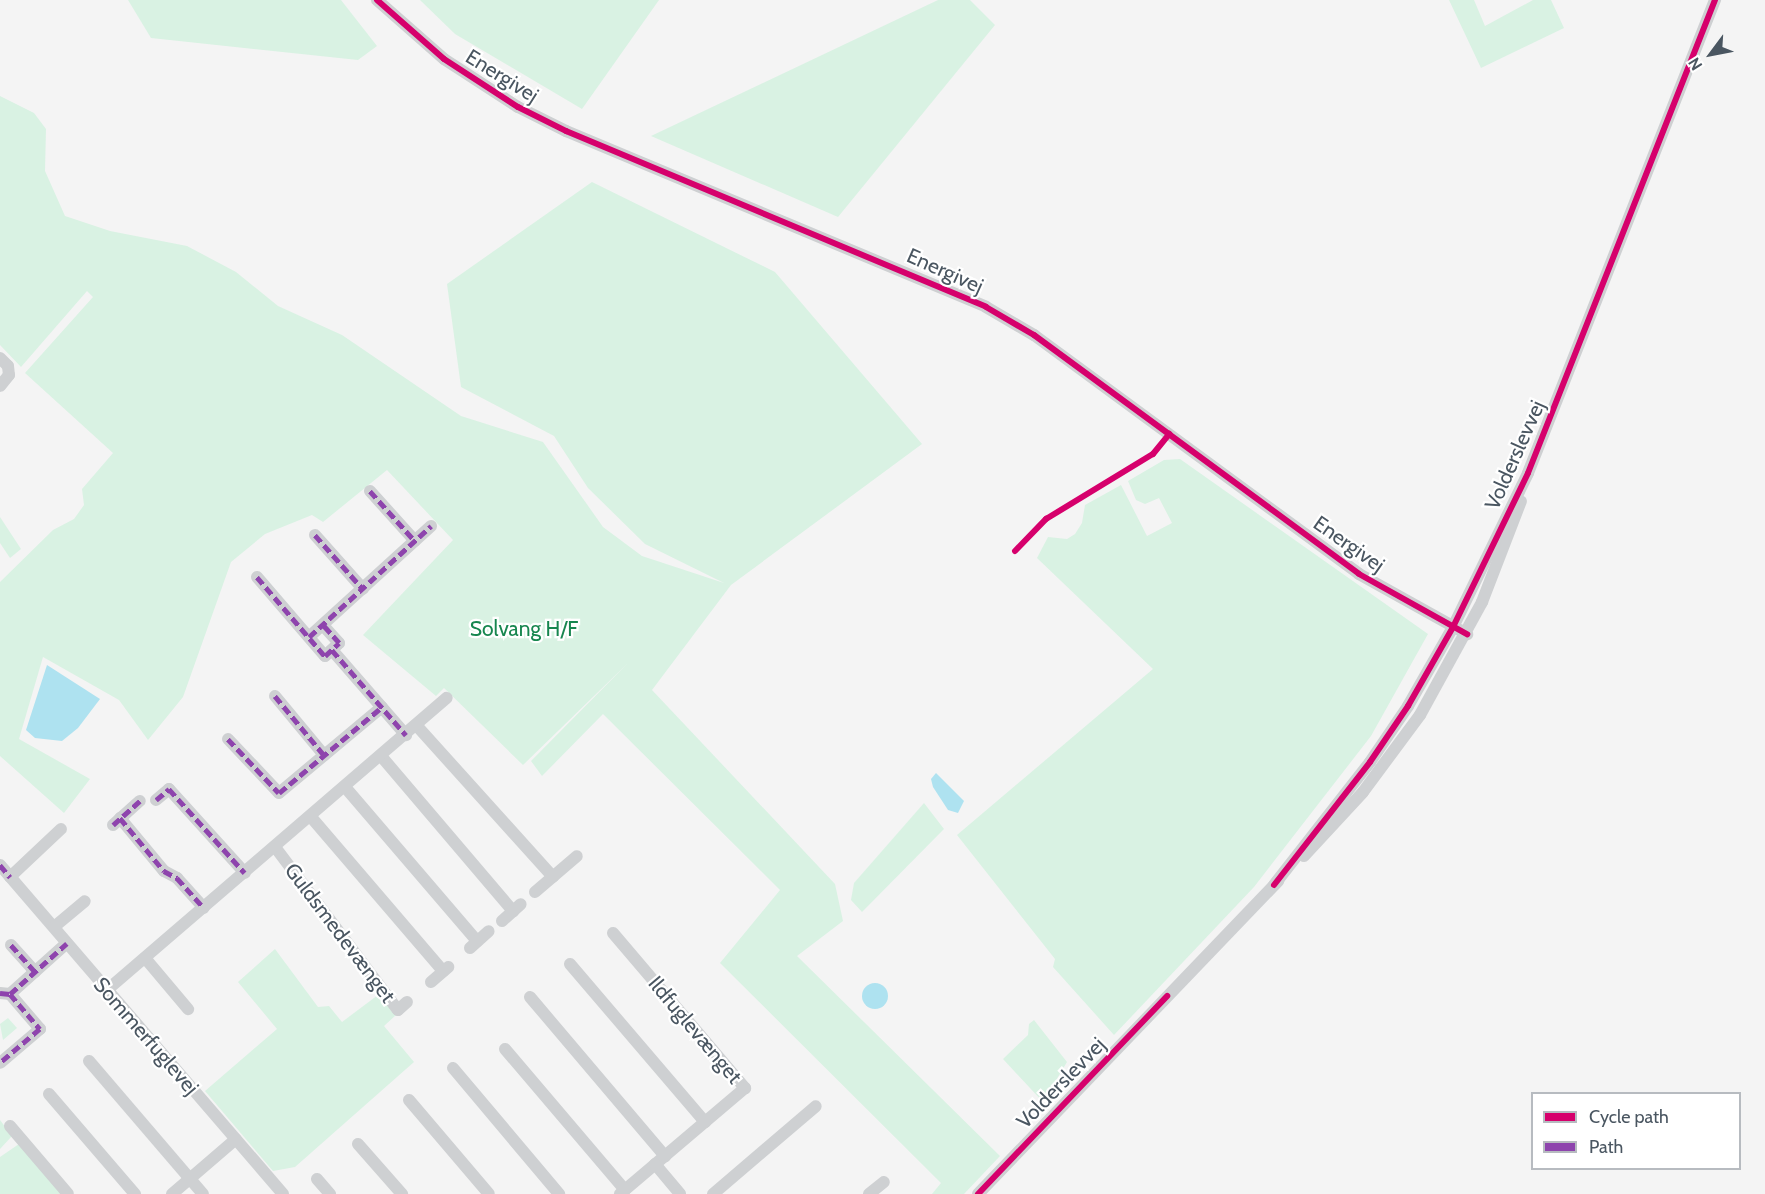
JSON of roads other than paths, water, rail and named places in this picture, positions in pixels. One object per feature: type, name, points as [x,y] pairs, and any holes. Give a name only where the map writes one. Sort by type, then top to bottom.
[{"type":"street","name":"Energivej","points":[[377,0],[444,59],[518,107],[566,131],[986,307],[1034,335],[1359,574],[1467,634]]},
{"type":"street","name":"Volderslevvej","points":[[978,1194],[1349,807],[1420,716],[1467,634],[1502,555],[1528,473],[1715,0]]},
{"type":"street","points":[[0,358],[8,366],[9,375],[0,386]]},
{"type":"street","name":"Volderslevvej","points":[[1274,885],[1370,762],[1408,706],[1453,627],[1528,473]]},
{"type":"street","points":[[370,492],[415,541]]},
{"type":"street","points":[[309,637],[431,526]]},
{"type":"street","points":[[315,535],[363,589]]},
{"type":"street","points":[[257,577],[325,656],[339,643],[323,625]]},
{"type":"street","points":[[1349,807],[1451,648],[1456,634],[1453,627]]},
{"type":"street","points":[[332,650],[406,735]]},
{"type":"street","points":[[275,696],[324,755]]},
{"type":"street","name":"Guldsmedevænget","points":[[107,990],[447,698]]},
{"type":"street","points":[[228,739],[279,793],[382,707]]},
{"type":"street","points":[[417,726],[553,877]]},
{"type":"street","points":[[381,756],[517,907],[502,921]]},
{"type":"street","points":[[345,787],[474,944],[489,931]]},
{"type":"street","points":[[156,800],[169,789],[245,873]]},
{"type":"street","points":[[140,801],[116,821],[164,871],[177,878],[204,908]]},
{"type":"street","points":[[310,816],[446,969],[431,982]]},
{"type":"street","points":[[10,877],[61,829]]},
{"type":"street","name":"Guldsmedevænget","points":[[275,847],[398,1010],[407,1002]]},
{"type":"street","points":[[535,892],[577,856]]},
{"type":"street","name":"Sommerfuglevej","points":[[0,865],[283,1194]]},
{"type":"street","points":[[54,927],[85,901]]},
{"type":"street","name":"Ildfuglevænget","points":[[505,1049],[623,1192],[745,1088],[613,933]]},
{"type":"street","points":[[0,1062],[40,1029],[5,993],[35,972],[67,943]]},
{"type":"street","points":[[11,945],[35,972]]},
{"type":"street","points":[[145,958],[167,995],[188,1009]]},
{"type":"street","points":[[570,964],[705,1122]]},
{"type":"street","points":[[530,997],[665,1156]]},
{"type":"street","points":[[89,1061],[203,1194]]},
{"type":"street","points":[[453,1068],[560,1194]]},
{"type":"street","points":[[49,1094],[135,1194]]},
{"type":"street","points":[[409,1100],[489,1194]]},
{"type":"street","points":[[713,1194],[816,1106]]},
{"type":"street","points":[[10,1126],[68,1194]]},
{"type":"street","points":[[172,1194],[236,1139]]},
{"type":"street","points":[[360,1152],[402,1194]]},
{"type":"street","points":[[655,1164],[680,1194]]},
{"type":"street","points":[[869,1194],[884,1182]]},
{"type":"water","points":[[47,665],[100,699],[78,728],[62,741],[35,738],[26,730]]},
{"type":"water","points":[[936,773],[964,801],[958,813],[948,810],[933,787],[931,779]]},
{"type":"water","points":[[875,983],[884,987],[888,996],[884,1005],[875,1009],[866,1005],[862,996],[866,987]]},
{"type":"park label","name":"Solvang H/F","points":[[524,629]]}]
